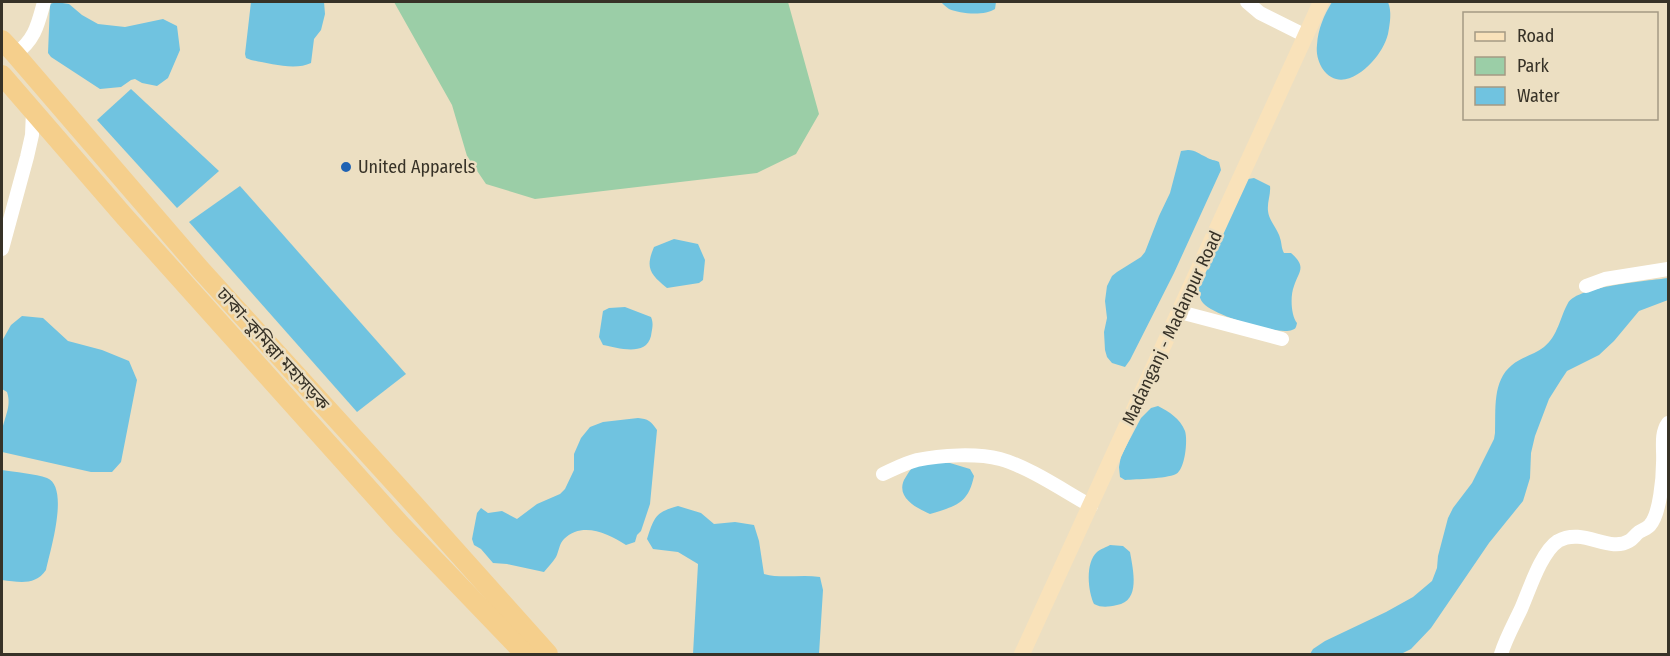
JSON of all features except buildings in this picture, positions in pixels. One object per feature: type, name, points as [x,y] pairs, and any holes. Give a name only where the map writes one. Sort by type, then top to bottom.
[{"type":"highway","name":"ঢাকা–কুমিল্লা মহাসড়ক","points":[[8,47],[201,269],[480,574],[548,654]]},
{"type":"highway","name":"ঢাকা–কুমিল্লা মহাসড়ক","points":[[2,75],[401,525],[525,654]]},
{"type":"main road","name":"Madanganj - Madanpur Road","points":[[1022,654],[1321,2]]},
{"type":"street","points":[[8,47],[26,46],[33,36],[44,2]]},
{"type":"street","points":[[1247,2],[1260,13],[1306,36]]},
{"type":"street","points":[[2,249],[32,135],[33,111]]},
{"type":"street","points":[[1586,286],[1605,279],[1668,269]]},
{"type":"street","points":[[1180,312],[1282,339]]},
{"type":"street","points":[[1501,654],[1538,570],[1558,542],[1575,536],[1622,544],[1650,525],[1658,506],[1664,462],[1664,430],[1668,423]]},
{"type":"street","points":[[883,474],[917,460],[950,456],[990,457],[1024,468],[1091,506]]},
{"type":"green space","points":[[394,2],[788,2],[819,114],[796,154],[757,173],[535,199],[486,184],[467,156],[452,105]]},
{"type":"water","points":[[56,2],[69,4],[98,24],[125,27],[163,19],[177,26],[180,50],[168,78],[157,86],[135,79],[121,87],[100,89],[51,57],[48,53],[50,4]]},
{"type":"water","points":[[251,2],[324,2],[325,14],[321,30],[314,39],[311,63],[289,66],[246,58]]},
{"type":"water","points":[[941,2],[996,2],[995,9],[991,11],[972,14],[949,9]]},
{"type":"water","points":[[1332,2],[1388,2],[1389,6],[1389,30],[1382,49],[1375,59],[1360,72],[1341,80],[1328,75],[1322,68],[1317,51],[1320,28]]},
{"type":"water","points":[[131,89],[219,171],[177,208],[97,120]]},
{"type":"water","points":[[1188,150],[1219,162],[1221,170],[1174,273],[1130,360],[1125,367],[1112,363],[1105,350],[1107,286],[1112,276],[1145,252],[1170,193],[1181,151]]},
{"type":"water","points":[[1254,178],[1270,186],[1268,208],[1270,218],[1279,235],[1284,253],[1291,253],[1300,266],[1292,295],[1292,311],[1297,323],[1292,330],[1274,330],[1233,319],[1210,309],[1202,302],[1200,296],[1200,282],[1248,179]]},
{"type":"water","points":[[240,186],[406,374],[357,412],[189,222]]},
{"type":"water","points":[[674,239],[698,244],[705,260],[703,280],[699,283],[667,288],[653,274],[650,260],[654,247]]},
{"type":"water","points":[[1668,278],[1668,300],[1639,311],[1599,355],[1567,371],[1549,399],[1535,436],[1531,453],[1530,478],[1523,501],[1489,543],[1431,628],[1411,649],[1401,654],[1310,654],[1313,649],[1325,641],[1413,597],[1432,581],[1448,518],[1472,483],[1494,439],[1496,396],[1501,379],[1516,362],[1549,343],[1568,303],[1574,297],[1599,288]]},
{"type":"water","points":[[625,307],[651,317],[651,336],[644,347],[631,350],[603,345],[599,337],[603,311],[609,308]]},
{"type":"water","points":[[22,316],[43,318],[68,341],[102,350],[129,361],[137,380],[121,462],[112,472],[91,472],[2,452],[1,437],[9,402],[7,392],[2,389],[2,341],[11,325]]},
{"type":"water","points":[[1158,406],[1177,419],[1185,431],[1186,448],[1182,467],[1171,476],[1125,480],[1120,477],[1121,456],[1141,418],[1151,408]]},
{"type":"water","points":[[638,418],[649,421],[657,430],[650,504],[635,542],[626,545],[595,531],[579,531],[564,539],[556,557],[544,572],[493,563],[481,549],[474,545],[472,539],[477,513],[481,508],[488,513],[502,511],[517,519],[537,504],[560,494],[565,489],[574,470],[574,454],[581,438],[590,427],[603,422]]},
{"type":"water","points":[[925,463],[950,463],[970,469],[974,476],[968,493],[960,502],[930,514],[909,502],[902,486],[912,468]]},
{"type":"water","points":[[2,470],[47,478],[54,484],[57,494],[57,520],[46,570],[32,581],[2,580]]},
{"type":"water","points":[[678,506],[701,513],[714,524],[735,522],[754,525],[764,574],[820,577],[823,590],[819,654],[693,654],[698,564],[678,552],[653,549],[647,539],[656,517]]},
{"type":"water","points":[[1110,545],[1123,546],[1130,552],[1134,584],[1130,598],[1125,602],[1102,607],[1094,604],[1089,585],[1089,570],[1097,552]]},
{"type":"place","name":"United Apparels","points":[[346,167]]}]
